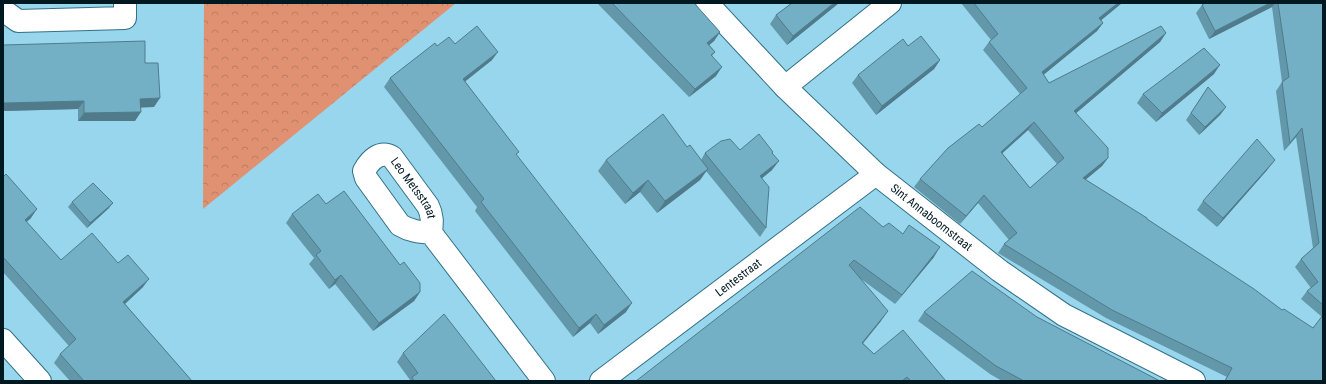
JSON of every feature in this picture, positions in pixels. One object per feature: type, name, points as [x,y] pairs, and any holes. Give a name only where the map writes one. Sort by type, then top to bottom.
[{"type":"street","points":[[3,10],[18,21],[125,18],[125,3]]},
{"type":"street","points":[[785,87],[890,3]]},
{"type":"street","name":"Sint Annaboomstraat","points":[[713,5],[785,87],[876,174],[1000,271],[1064,315],[1194,381]]},
{"type":"street","name":"Lentestraat","points":[[601,381],[876,174]]},
{"type":"street","name":"Leo Metsstraat","points":[[430,233],[544,381]]},
{"type":"street","points":[[3,340],[40,381]]},
{"type":"green space","points":[[204,3],[456,3],[203,209]]},
{"type":"building","points":[[612,3],[694,3],[720,32],[707,43],[715,52],[711,55],[722,67],[695,89]]},
{"type":"building","points":[[792,3],[834,3],[793,36],[776,15]]},
{"type":"building","points":[[974,3],[1118,3],[1099,18],[1103,23],[1042,72],[1049,83],[1161,26],[1166,33],[1074,111],[1108,148],[1108,158],[1083,178],[1147,218],[1254,289],[1282,310],[1284,309],[1313,328],[1323,315],[1323,381],[1225,381],[1232,368],[1112,310],[1004,244],[1017,233],[984,195],[966,216],[920,179],[948,148],[979,124],[982,127],[1027,88],[989,42],[998,34]],"holes":[[[1034,122],[1064,158],[1030,188],[1001,152]]]},
{"type":"building","points":[[1205,3],[1270,3],[1215,31],[1202,5]]},
{"type":"building","points":[[1278,3],[1323,3],[1323,305],[1307,291],[1318,282],[1301,259],[1319,243],[1302,128],[1290,143],[1282,82],[1289,77]]},
{"type":"building","points":[[477,26],[498,52],[463,79],[519,152],[516,154],[632,303],[604,325],[596,314],[579,328],[481,202],[484,199],[390,78],[435,43],[437,46],[449,37],[455,44]]},
{"type":"building","points":[[921,36],[940,60],[882,106],[858,75],[903,39],[908,46]]},
{"type":"building","points":[[145,41],[145,63],[158,63],[160,98],[140,99],[141,112],[84,113],[84,101],[3,103],[3,45]]},
{"type":"building","points":[[1204,48],[1220,65],[1162,113],[1143,94]]},
{"type":"building","points":[[1208,87],[1226,107],[1205,127],[1191,113]]},
{"type":"building","points":[[663,114],[687,147],[690,145],[708,169],[665,201],[648,180],[633,193],[606,160]]},
{"type":"building","points":[[759,134],[779,161],[760,176],[769,187],[766,228],[705,153],[721,141],[730,139],[740,150]]},
{"type":"building","points":[[1257,139],[1275,160],[1223,218],[1203,201]]},
{"type":"building","points":[[6,174],[37,209],[25,220],[61,260],[92,233],[118,263],[128,255],[149,279],[123,302],[192,381],[84,381],[60,354],[76,339],[3,257],[3,177]]},
{"type":"building","points":[[93,183],[113,203],[90,223],[72,202]]},
{"type":"building","points":[[344,191],[400,265],[404,262],[420,283],[420,292],[379,323],[341,275],[335,280],[316,255],[321,251],[292,214],[318,194],[326,204]]},
{"type":"building","points":[[860,207],[883,227],[889,223],[903,234],[909,225],[940,247],[902,295],[854,260],[849,265],[888,311],[862,343],[874,354],[903,330],[946,381],[911,381],[907,377],[902,381],[636,381]]},
{"type":"building","points":[[972,271],[1037,317],[1160,381],[1024,381],[996,366],[924,312]]},
{"type":"building","points":[[444,314],[496,381],[414,381],[412,377],[418,373],[403,353]]}]
